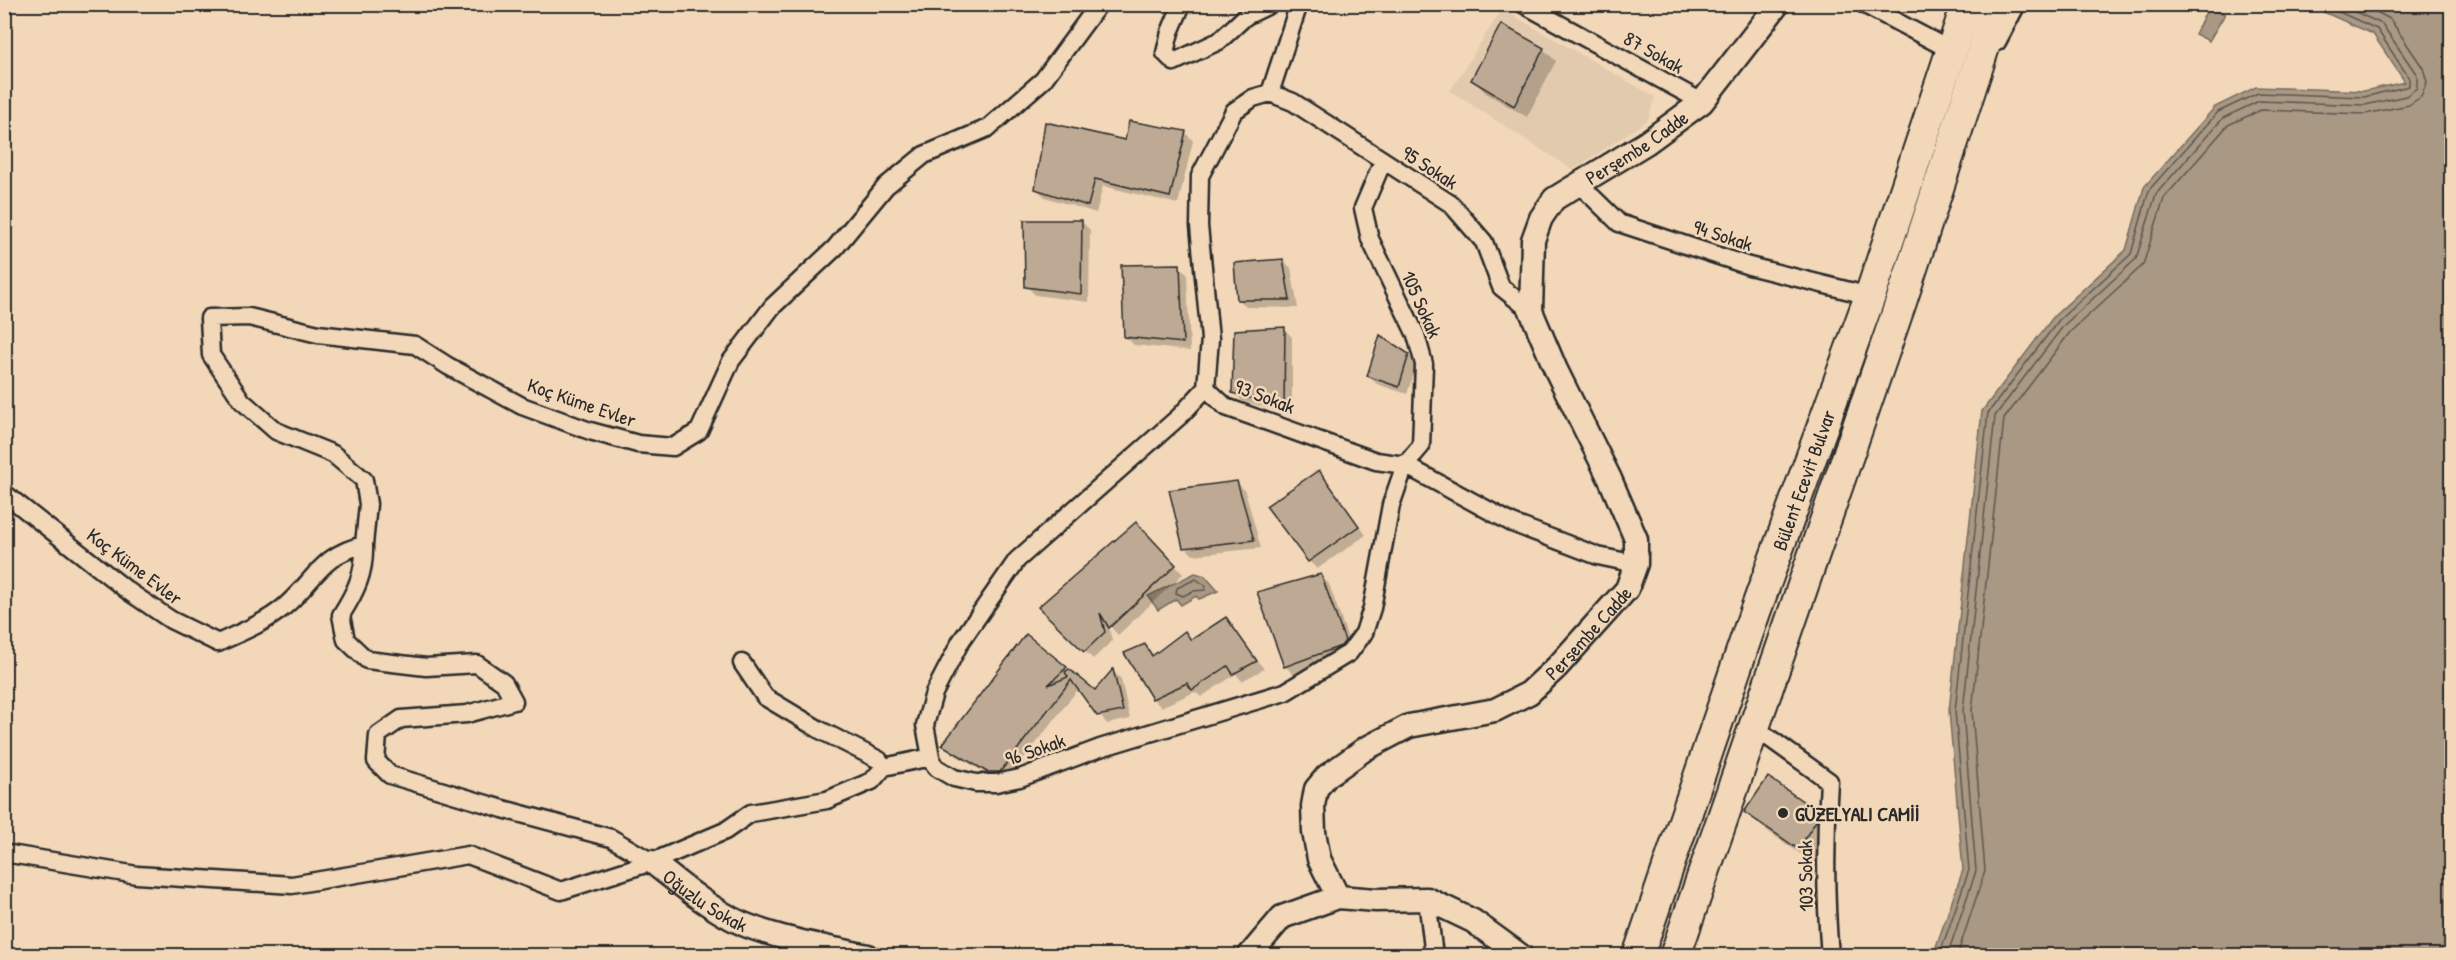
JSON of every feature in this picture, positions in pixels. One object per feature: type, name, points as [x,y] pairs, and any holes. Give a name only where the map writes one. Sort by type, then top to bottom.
[{"type":"highway","name":"Bülent Ecevit Bulvar","points":[[1638,956],[1755,612],[1870,296],[1954,52],[1967,4]]},
{"type":"highway","name":"Bülent Ecevit Bulvar","points":[[1675,956],[1901,302],[1998,4]]},
{"type":"main road","name":"Perşembe Cadde","points":[[1338,897],[1319,859],[1314,832],[1313,806],[1316,789],[1327,776],[1365,749],[1409,726],[1495,710],[1529,693],[1557,667],[1627,589],[1636,564],[1636,539],[1600,457],[1556,370],[1531,311],[1533,240],[1541,218],[1554,199],[1646,143],[1702,102],[1778,4]]},
{"type":"main road","name":"Oğuzlu Sokak","points":[[652,862],[694,895],[743,924],[824,947],[868,956]]},
{"type":"main road","points":[[1249,956],[1282,917],[1338,897],[1376,900],[1427,899],[1473,921],[1521,956]]},
{"type":"street","name":"Koç Küme Evler","points":[[652,862],[611,838],[390,775],[376,761],[378,735],[401,719],[467,714],[514,701],[504,683],[477,664],[426,668],[367,660],[346,640],[341,615],[355,593],[364,568],[368,504],[364,480],[333,454],[276,432],[242,401],[211,355],[209,318],[249,317],[318,334],[415,345],[448,366],[522,406],[590,431],[638,444],[673,447],[699,431],[731,361],[772,307],[835,248],[886,186],[924,155],[987,128],[1043,80],[1099,4]]},
{"type":"street","points":[[1182,4],[1170,32],[1166,53],[1174,62],[1219,41],[1246,16],[1271,4]]},
{"type":"street","points":[[1270,93],[1299,4]]},
{"type":"street","name":"87 Sokak","points":[[1523,4],[1702,102]]},
{"type":"street","points":[[1863,4],[1954,52]]},
{"type":"street","points":[[1962,109],[2017,4]]},
{"type":"street","name":"95 Sokak","points":[[1270,93],[1293,102],[1383,161],[1422,183],[1451,204],[1484,242],[1501,287],[1531,311]]},
{"type":"street","name":"93 Sokak","points":[[1270,93],[1253,98],[1234,111],[1200,176],[1199,226],[1210,339],[1206,388],[1226,407],[1376,461],[1405,465],[1512,523],[1598,556],[1636,564]]},
{"type":"street","name":"105 Sokak","points":[[1383,161],[1363,208],[1370,239],[1416,335],[1424,364],[1421,446],[1405,465]]},
{"type":"street","name":"94 Sokak","points":[[1578,183],[1619,223],[1749,266],[1870,296]]},
{"type":"street","points":[[4,853],[137,875],[292,885],[468,855],[561,891],[652,862],[725,831],[752,813],[827,800],[872,781],[879,776],[884,767],[931,757],[925,725],[934,693],[961,641],[1017,560],[1180,416],[1206,388]]},
{"type":"street","name":"96 Sokak","points":[[931,757],[937,768],[954,778],[986,783],[1020,778],[1100,748],[1285,692],[1322,672],[1349,653],[1364,633],[1372,608],[1391,505],[1405,465]]},
{"type":"street","name":"Koç Küme Evler","points":[[4,493],[128,591],[171,620],[218,643],[256,626],[285,606],[323,563],[347,549],[364,545]]},
{"type":"street","points":[[742,663],[765,697],[820,730],[869,752],[884,767]]},
{"type":"street","name":"103 Sokak","points":[[1754,727],[1829,781],[1825,844],[1830,956]]},
{"type":"street","points":[[1427,899],[1434,956]]},
{"type":"shaded area","points":[[1502,9],[1655,97],[1648,120],[1573,170],[1450,91]]},
{"type":"water","points":[[2308,5],[2451,5],[2451,955],[1933,955],[1963,870],[1949,711],[1982,411],[2054,316],[2126,250],[2144,187],[2215,107],[2256,87],[2364,91],[2405,82],[2373,34]]},
{"type":"water","points":[[2209,6],[2225,14],[2209,41],[2195,34]]},
{"type":"water","points":[[1195,573],[1205,576],[1218,591],[1199,599],[1196,596],[1181,605],[1176,599],[1158,610],[1148,596]]},
{"type":"building","points":[[1501,24],[1544,48],[1514,106],[1471,80]]},
{"type":"building","points":[[1129,121],[1186,131],[1170,197],[1095,179],[1088,206],[1035,189],[1045,122],[1125,140]]},
{"type":"building","points":[[1024,220],[1082,220],[1081,294],[1025,287]]},
{"type":"building","points":[[1283,259],[1290,300],[1237,300],[1234,263]]},
{"type":"building","points":[[1180,264],[1183,343],[1124,337],[1121,265]]},
{"type":"building","points":[[1285,327],[1284,408],[1232,393],[1234,330]]},
{"type":"building","points":[[1380,335],[1409,354],[1399,387],[1367,376]]},
{"type":"building","points":[[1319,470],[1359,526],[1308,562],[1266,506]]},
{"type":"building","points":[[1237,481],[1254,540],[1183,548],[1169,490]]},
{"type":"building","points":[[1136,522],[1176,565],[1109,628],[1100,613],[1105,632],[1084,652],[1038,607]]},
{"type":"building","points":[[1321,574],[1345,641],[1341,646],[1284,667],[1257,592]]},
{"type":"building","points":[[1226,617],[1257,661],[1233,674],[1228,666],[1192,690],[1187,683],[1152,699],[1124,653],[1145,644],[1152,656],[1185,631],[1191,640]]},
{"type":"building","points":[[1026,634],[1067,667],[1048,685],[1068,677],[1065,672],[1069,669],[1095,690],[1113,669],[1123,711],[1097,716],[1071,680],[1000,772],[987,772],[942,745]]},
{"type":"building","name":"GÜZELYALI CAMİİ","points":[[1768,777],[1817,811],[1816,821],[1798,849],[1744,812]]},
{"type":"place","name":"GÜZELYALI CAMİİ","points":[[1783,813]]}]
